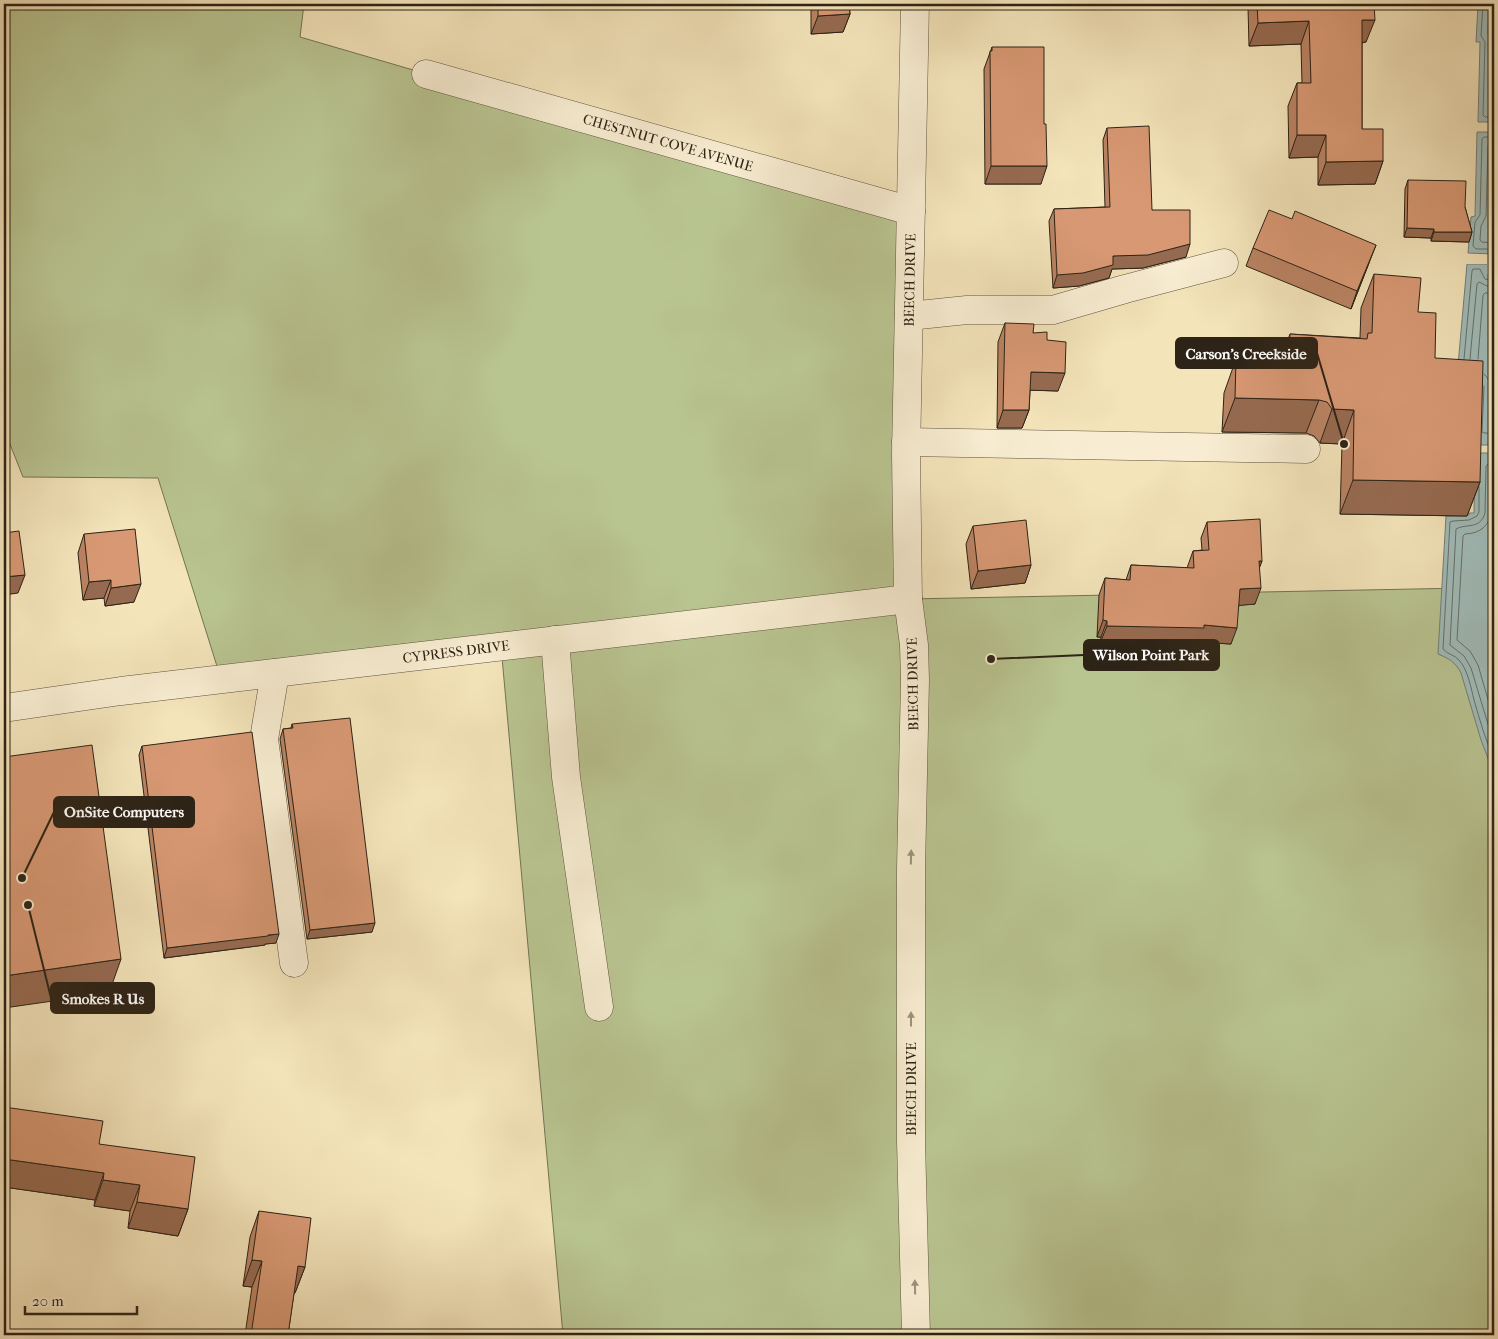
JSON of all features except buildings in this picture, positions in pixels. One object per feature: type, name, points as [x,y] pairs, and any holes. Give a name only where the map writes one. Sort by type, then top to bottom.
[{"type":"street","name":"BEECH DRIVE","points":[[916,4],[906,442],[908,600],[914,645],[915,680],[911,869],[911,1141],[916,1335]]},
{"type":"street","name":"CHESTNUT COVE AVENUE","points":[[426,74],[911,212]]},
{"type":"street","points":[[909,316],[967,310],[1053,310],[1224,263]]},
{"type":"street","points":[[906,442],[1306,449]]},
{"type":"street","name":"CYPRESS DRIVE","points":[[4,708],[121,691],[908,600]]},
{"type":"street","points":[[555,640],[566,777],[598,1007]]},
{"type":"street","points":[[274,673],[264,739],[294,963]]},
{"type":"green space","points":[[4,4],[304,4],[300,37],[911,211],[908,599],[1465,588],[1494,724],[1494,1335],[563,1335],[501,646],[221,679],[158,478],[23,477],[4,429]]},
{"type":"water","points":[[1478,4],[1494,4],[1494,122],[1478,122],[1480,42],[1476,42]]},
{"type":"water","points":[[1477,132],[1494,132],[1494,254],[1468,253],[1471,217],[1475,216]]},
{"type":"water","points":[[1491,263],[1494,263],[1494,445],[1471,445],[1456,388],[1467,264],[1487,264],[1491,274]]},
{"type":"water","points":[[1475,453],[1494,453],[1494,774],[1481,740],[1461,673],[1452,661],[1438,654],[1446,516],[1474,513]]},
{"type":"pier","points":[[1467,261],[1489,263],[1494,261],[1491,264],[1491,275],[1487,274],[1487,264],[1467,264]]},
{"type":"place","name":"Carson's Creekside","points":[[1344,444]]},
{"type":"place","name":"Wilson Point Park","points":[[991,659]]},
{"type":"place","name":"OnSite Computers","points":[[22,878]]},
{"type":"place","name":"Smokes R Us","points":[[28,905]]}]
